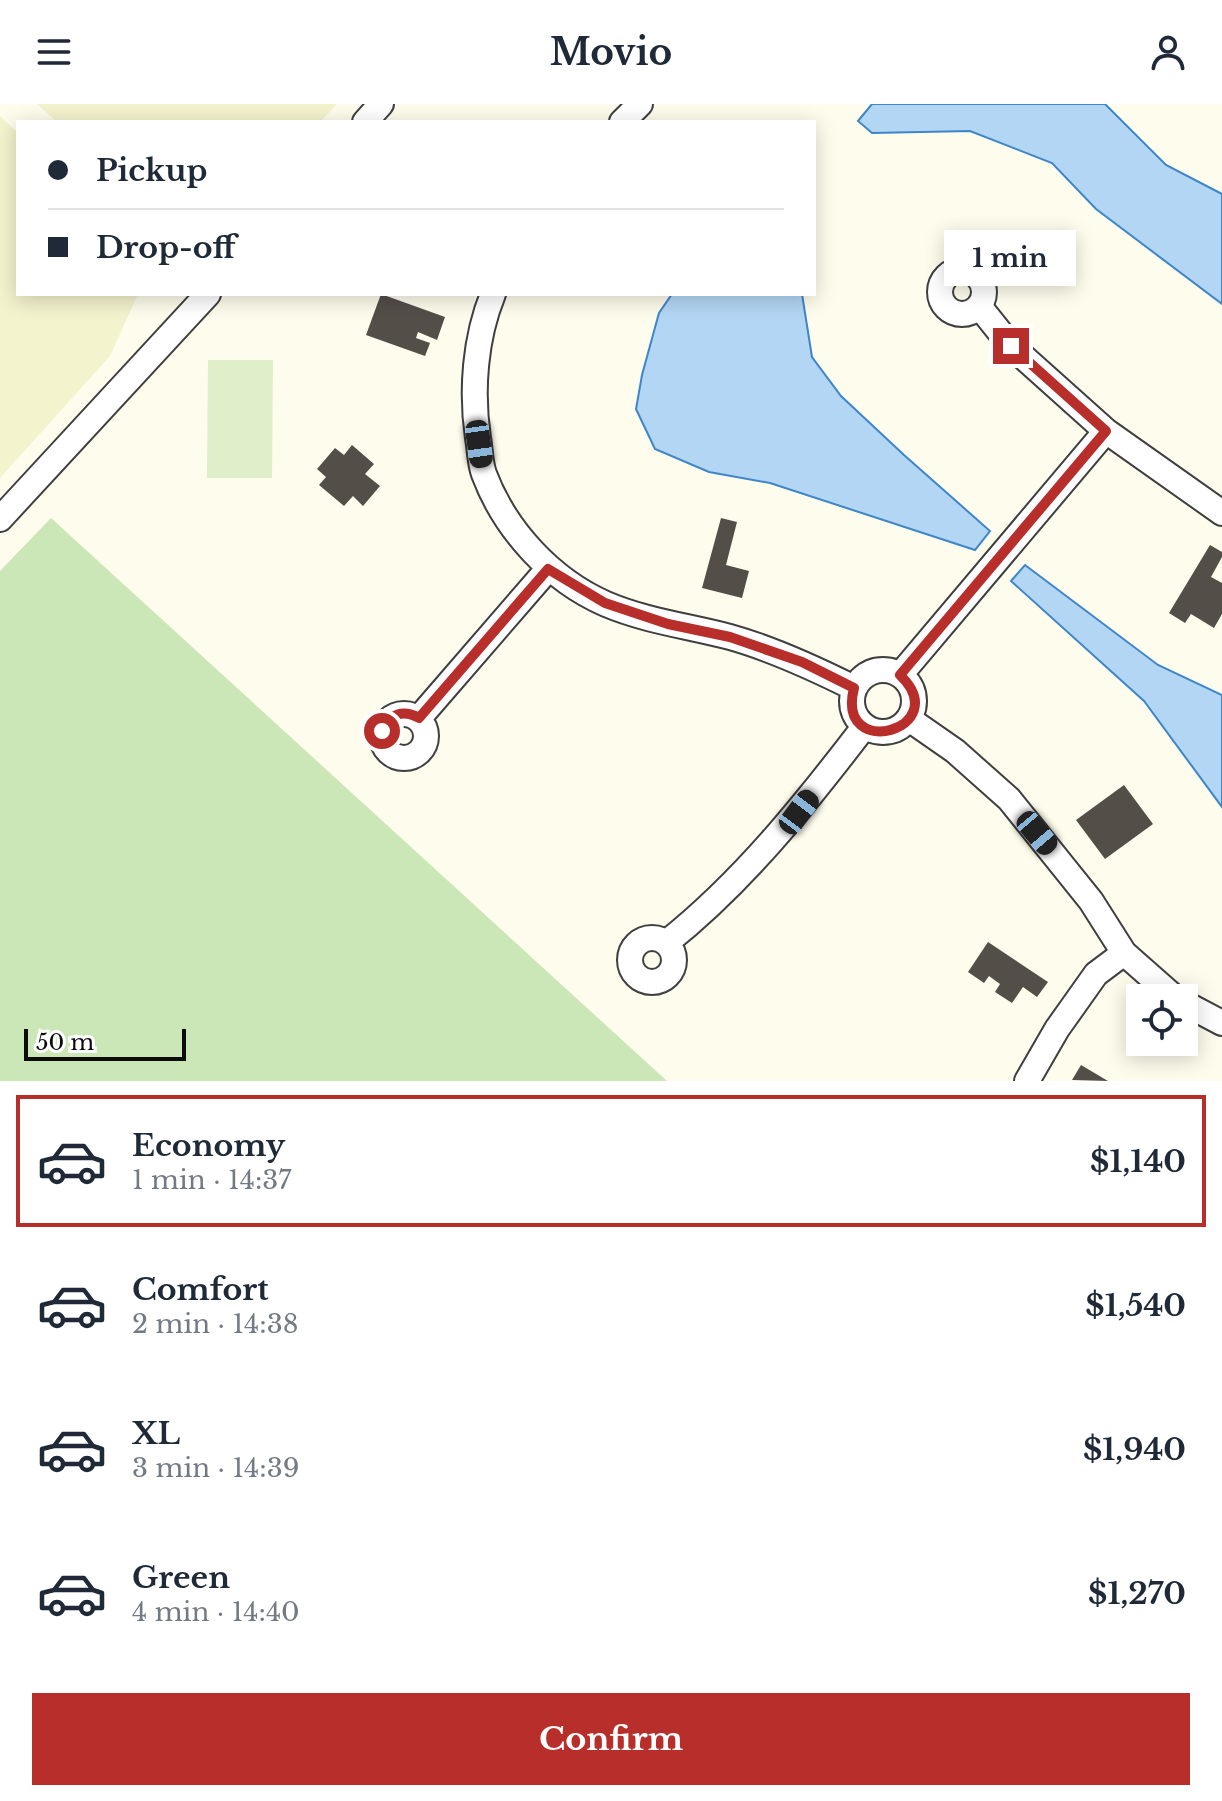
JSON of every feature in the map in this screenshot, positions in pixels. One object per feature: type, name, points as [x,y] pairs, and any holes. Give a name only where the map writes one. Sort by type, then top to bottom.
[{"type":"street","points":[[367,120],[381,104]]},
{"type":"street","points":[[624,120],[640,104]]},
{"type":"street","points":[[0,519],[206,296]]},
{"type":"street","points":[[492,296],[478,350],[475,415],[483,473],[510,524],[548,569],[605,603],[668,624],[745,642],[802,662],[854,688]]},
{"type":"street","points":[[979,306],[1011,346],[1106,431],[1222,513]]},
{"type":"street","points":[[900,675],[1106,431]]},
{"type":"street","points":[[419,718],[548,569]]},
{"type":"street","points":[[879,670],[900,675],[913,691],[913,710],[909,719],[893,731],[873,731],[864,727],[852,709],[854,688],[869,673],[879,670]]},
{"type":"street","points":[[909,719],[955,751],[1009,799],[1091,901],[1124,953],[1159,984]]},
{"type":"street","points":[[666,943],[692,922],[799,812],[864,727]]},
{"type":"street","points":[[1027,1081],[1057,1029],[1096,974],[1124,953]]},
{"type":"street","points":[[1198,1010],[1222,1023]]},
{"type":"green space","points":[[37,104],[337,104],[322,120],[55,120]]},
{"type":"green space","points":[[0,116],[16,131],[16,296],[137,296],[110,356],[0,478]]},
{"type":"green space","points":[[208,360],[273,360],[272,478],[207,478]]},
{"type":"green space","points":[[51,518],[667,1081],[0,1081],[0,571]]},
{"type":"water","points":[[872,104],[1105,104],[1166,165],[1222,194],[1222,304],[1096,209],[1052,163],[970,131],[872,133],[858,121]]},
{"type":"water","points":[[671,296],[802,296],[812,357],[841,396],[990,531],[975,550],[770,483],[709,472],[655,449],[636,409],[659,313]]},
{"type":"water","points":[[1025,565],[1158,665],[1222,695],[1222,807],[1144,701],[1011,581]]},
{"type":"building","points":[[380,296],[445,317],[437,340],[418,332],[416,338],[430,343],[425,356],[366,335]]},
{"type":"building","points":[[352,445],[374,464],[365,474],[380,486],[363,506],[353,496],[344,506],[319,485],[326,477],[317,469],[335,448],[344,455]]},
{"type":"building","points":[[721,518],[737,522],[726,565],[749,571],[742,598],[702,588]]},
{"type":"building","points":[[1210,545],[1222,552],[1211,577],[1222,583],[1222,614],[1214,628],[1191,614],[1185,623],[1169,613]]},
{"type":"building","points":[[1124,785],[1153,824],[1105,859],[1076,820]]},
{"type":"building","points":[[988,942],[1048,982],[1037,997],[1023,987],[1012,1003],[995,992],[1000,984],[989,976],[984,983],[968,972]]},
{"type":"building","points":[[1081,1065],[1108,1081],[1072,1080]]},
{"type":"route","points":[[382,731],[390,718],[397,714],[405,713],[419,718],[548,569],[605,603],[668,624],[730,637],[802,662],[854,688],[852,709],[864,727],[883,733],[902,727],[909,719],[914,701],[913,691],[900,675],[1106,431],[1011,346]]}]
